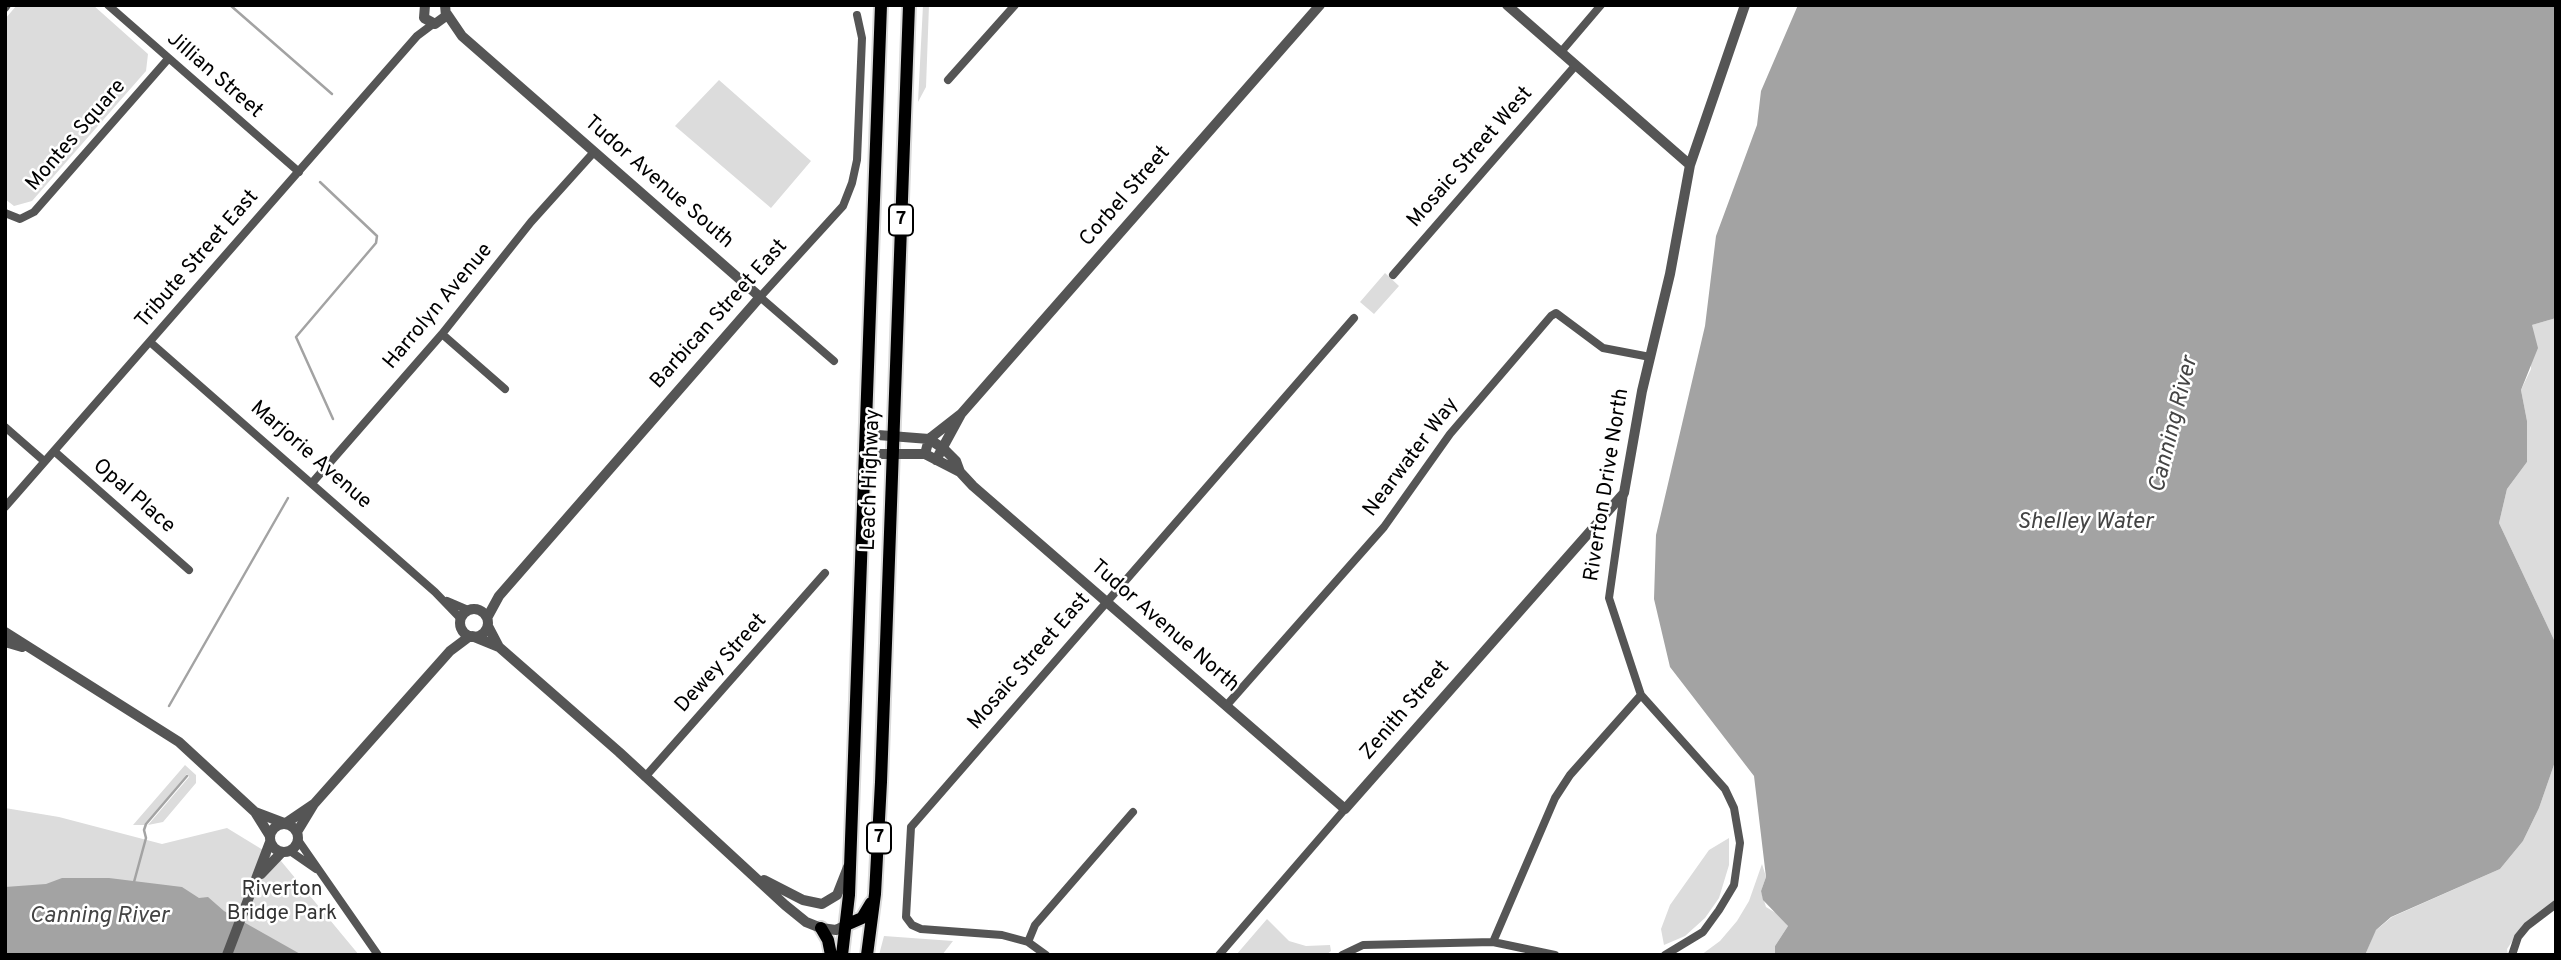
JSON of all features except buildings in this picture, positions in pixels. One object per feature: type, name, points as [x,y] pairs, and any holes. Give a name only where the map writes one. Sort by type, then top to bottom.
[{"type":"highway","name":"Leach Highway","points":[[842,955],[850,862],[881,5]]},
{"type":"highway","name":"Leach Highway","points":[[867,955],[875,894],[909,5]]},
{"type":"highway","points":[[846,925],[862,918],[875,894]]},
{"type":"highway","points":[[821,928],[828,940],[831,955]]},
{"type":"street","name":"Jillian Street","points":[[108,5],[299,172]]},
{"type":"street","points":[[948,80],[1015,5]]},
{"type":"street","name":"Corbel Street","points":[[929,439],[961,414],[1320,5]]},
{"type":"street","points":[[1507,5],[1690,165]]},
{"type":"street","points":[[1561,52],[1601,5]]},
{"type":"street","name":"Riverton Drive North","points":[[1665,955],[1703,932],[1719,910],[1734,885],[1740,843],[1734,808],[1724,789],[1641,695],[1609,598],[1624,493],[1690,165],[1745,5]]},
{"type":"street","name":"Tudor Avenue South","points":[[427,14],[446,8],[458,32]]},
{"type":"street","name":"Tudor Avenue South","points":[[427,14],[458,32],[834,361]]},
{"type":"street","name":"Tribute Street East","points":[[5,507],[417,36],[427,14]]},
{"type":"street","name":"Barbican Street East","points":[[487,622],[499,596],[843,206],[857,160],[862,38],[856,15]]},
{"type":"street","name":"Montes Square","points":[[5,213],[20,219],[34,212],[167,59]]},
{"type":"street","name":"Mosaic Street West","points":[[1393,275],[1575,66]]},
{"type":"street","name":"Harrolyn Avenue","points":[[312,484],[442,334],[531,222],[594,152]]},
{"type":"street","name":"Nearwater Way","points":[[1226,706],[1384,527],[1450,434],[1551,316],[1556,313],[1603,348],[1650,357]]},
{"type":"street","name":"Mosaic Street East","points":[[1028,942],[1002,935],[921,929],[912,925],[906,917],[911,827],[1354,318]]},
{"type":"street","points":[[442,334],[505,389]]},
{"type":"street","name":"Marjorie Avenue","points":[[150,342],[444,600],[467,616],[487,622],[499,647]]},
{"type":"street","name":"Corbel Street","points":[[936,460],[961,414]]},
{"type":"street","points":[[5,427],[44,461]]},
{"type":"street","name":"Tudor Avenue North","points":[[865,435],[929,439],[956,461],[960,472]]},
{"type":"street","points":[[925,454],[929,439]]},
{"type":"street","name":"Opal Place","points":[[54,451],[189,570]]},
{"type":"street","name":"Tudor Avenue North","points":[[864,454],[925,454],[960,472],[1345,809]]},
{"type":"street","name":"Zenith Street","points":[[1219,955],[1624,493]]},
{"type":"street","name":"Dewey Street","points":[[645,777],[825,573]]},
{"type":"street","name":"Barbican Street East","points":[[467,616],[499,596]]},
{"type":"street","points":[[450,651],[467,616]]},
{"type":"street","name":"Marjorie Avenue","points":[[467,616],[471,636],[499,647],[758,877],[785,905],[806,922],[821,928]]},
{"type":"street","points":[[256,879],[286,851],[298,836],[314,804],[450,651],[471,636],[480,635],[487,622]]},
{"type":"street","points":[[5,632],[163,730],[254,813],[270,839],[319,870]]},
{"type":"street","points":[[5,642],[29,649]]},
{"type":"street","points":[[1493,942],[1555,798],[1570,775],[1641,695]]},
{"type":"street","points":[[227,955],[273,829],[314,804]]},
{"type":"street","points":[[254,813],[285,823],[298,836],[378,955]]},
{"type":"street","points":[[1046,955],[1028,942],[1035,925],[1133,813]]},
{"type":"street","name":"Marjorie Avenue","points":[[758,877],[803,901],[822,904],[837,895],[850,862]]},
{"type":"street","points":[[2512,955],[2518,937],[2527,926],[2556,904]]},
{"type":"street","points":[[821,928],[836,930],[846,925]]},
{"type":"street","points":[[1342,955],[1363,945],[1493,942],[1555,955]]},
{"type":"green space","points":[[17,5],[93,5],[148,54],[146,71],[32,201],[14,206],[5,199],[5,19]]},
{"type":"green space","points":[[923,5],[929,5],[926,87],[918,102]]},
{"type":"green space","points":[[719,80],[811,161],[771,208],[675,126]]},
{"type":"green space","points":[[1385,273],[1399,286],[1374,314],[1360,302]]},
{"type":"green space","points":[[2556,318],[2556,644],[2499,523],[2507,489],[2527,462],[2527,421],[2521,390],[2531,369],[2532,325]]},
{"type":"green space","points":[[2556,759],[2556,900],[2523,925],[2507,949],[2508,955],[2365,955],[2375,931],[2392,917],[2500,869],[2523,841],[2539,808]]},
{"type":"green space","points":[[185,765],[196,775],[196,783],[163,822],[148,825],[189,777],[187,774],[145,825],[133,825]]},
{"type":"green space","name":"Riverton Bridge Park","points":[[5,808],[59,817],[162,844],[227,828],[281,861],[359,955],[5,955]]},
{"type":"green space","points":[[1729,838],[1729,865],[1719,898],[1705,918],[1685,936],[1664,945],[1661,929],[1670,905],[1709,850]]},
{"type":"green space","points":[[1762,864],[1766,877],[1761,891],[1766,907],[1781,916],[1788,926],[1775,946],[1775,955],[1701,955],[1720,941],[1737,921],[1749,901]]},
{"type":"green space","points":[[1267,919],[1289,941],[1306,946],[1330,945],[1331,951],[1326,955],[1236,955]]},
{"type":"green space","points":[[884,936],[953,941],[942,955],[879,955]]},
{"type":"water","name":"Shelley Water","points":[[1798,5],[2556,5],[2556,318],[2532,325],[2538,348],[2521,390],[2527,421],[2527,462],[2507,489],[2499,523],[2556,644],[2556,759],[2539,808],[2523,841],[2500,869],[2391,917],[2376,930],[2365,955],[1775,955],[1775,946],[1788,926],[1763,900],[1761,891],[1766,877],[1754,776],[1670,667],[1654,599],[1656,535],[1705,326],[1716,236],[1757,125],[1761,91]]},
{"type":"water","name":"Canning River","points":[[62,878],[109,878],[182,887],[199,898],[208,897],[224,911],[302,955],[5,955],[5,887],[46,884]]},
{"type":"waterway","points":[[230,5],[332,94]]},
{"type":"waterway","points":[[320,182],[377,236],[376,243],[296,337],[333,419]]},
{"type":"waterway","points":[[169,706],[288,498]]},
{"type":"waterway","points":[[134,882],[146,838],[146,824],[187,776]]}]
